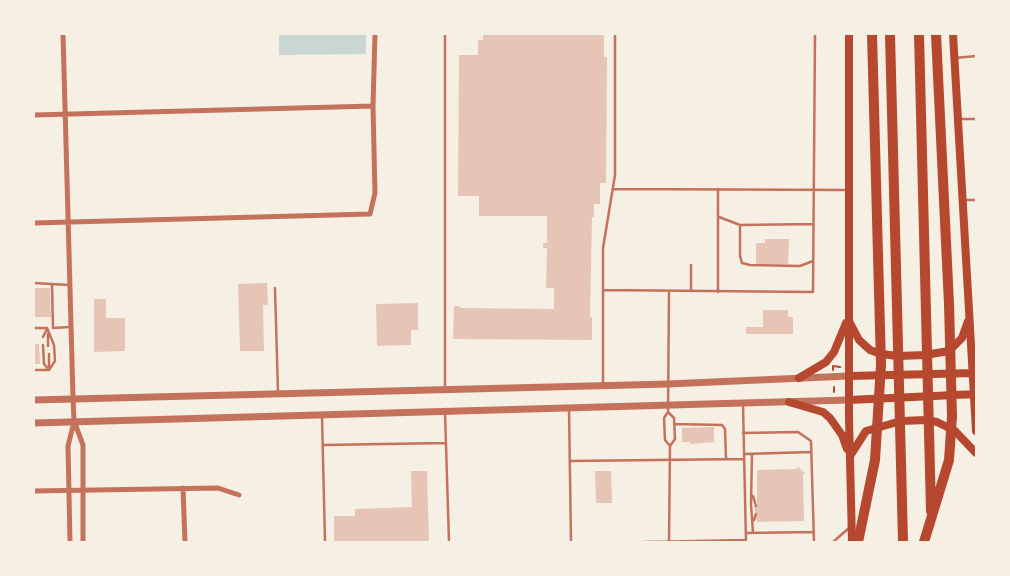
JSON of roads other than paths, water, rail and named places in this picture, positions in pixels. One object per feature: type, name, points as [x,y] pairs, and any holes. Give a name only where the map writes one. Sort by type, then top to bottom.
[{"type":"highway","points":[[858,542],[874,460],[881,365],[872,34]]},
{"type":"highway","points":[[890,34],[903,542]]},
{"type":"highway","points":[[919,34],[928,446],[932,542]]},
{"type":"highway","points":[[924,542],[949,460],[952,416],[949,304],[936,34]]},
{"type":"main road","points":[[849,34],[848,376],[852,542]]},
{"type":"main road","points":[[848,319],[858,340],[870,350],[887,355],[925,355],[949,350],[956,346],[962,338],[973,306],[963,200],[953,34]]},
{"type":"main road","points":[[970,315],[974,346],[976,432]]},
{"type":"main road","points":[[800,378],[826,362],[834,352],[848,319]]},
{"type":"main road","points":[[848,376],[975,373]]},
{"type":"main road","points":[[849,400],[976,394]]},
{"type":"main road","points":[[789,402],[823,412],[830,418],[842,435],[850,456]]},
{"type":"main road","points":[[850,456],[866,430],[894,422],[926,420],[937,422],[955,431],[976,453]]},
{"type":"street","points":[[63,34],[74,422],[68,446],[70,542]]},
{"type":"street","points":[[34,223],[370,214],[375,193],[373,106],[376,34]]},
{"type":"street","points":[[34,114],[373,106]]},
{"type":"street","points":[[34,400],[603,384],[668,384],[848,376]]},
{"type":"street","points":[[34,423],[569,408],[668,409],[743,403],[849,400]]},
{"type":"street","points":[[74,422],[83,445],[81,490],[83,542]]},
{"type":"street","points":[[183,488],[185,542]]},
{"type":"street","points":[[34,491],[218,488],[239,495]]},
{"type":"lane","points":[[445,34],[445,388]]},
{"type":"lane","points":[[603,384],[604,248],[613,189],[616,126],[614,34]]},
{"type":"lane","points":[[603,290],[812,292],[815,34]]},
{"type":"lane","points":[[954,58],[976,56]]},
{"type":"lane","points":[[958,120],[976,119]]},
{"type":"lane","points":[[613,189],[848,190]]},
{"type":"lane","points":[[718,189],[718,292]]},
{"type":"lane","points":[[963,200],[976,200]]},
{"type":"lane","points":[[718,217],[740,225],[813,224]]},
{"type":"lane","points":[[740,225],[740,256],[742,263],[750,265],[800,266],[813,261]]},
{"type":"lane","points":[[691,266],[691,291]]},
{"type":"lane","points":[[34,283],[70,284]]},
{"type":"lane","points":[[52,285],[53,328]]},
{"type":"lane","points":[[275,288],[278,393]]},
{"type":"lane","points":[[669,291],[668,409],[664,418],[665,440],[670,446]]},
{"type":"lane","points":[[34,328],[71,328]]},
{"type":"lane","points":[[43,337],[47,328]]},
{"type":"lane","points":[[47,328],[48,346]]},
{"type":"lane","points":[[47,328],[54,345],[54,361],[49,370]]},
{"type":"lane","points":[[43,345],[44,364],[49,370]]},
{"type":"lane","points":[[49,354],[49,370]]},
{"type":"lane","points":[[34,370],[49,370]]},
{"type":"lane","points":[[645,542],[746,541],[743,403]]},
{"type":"lane","points":[[569,408],[571,542]]},
{"type":"lane","points":[[668,409],[674,418],[675,424],[675,439],[670,446],[669,542]]},
{"type":"lane","points":[[445,412],[449,542]]},
{"type":"lane","points":[[322,415],[324,542]]},
{"type":"lane","points":[[675,424],[722,425],[725,429],[726,459]]},
{"type":"lane","points":[[743,433],[798,432],[811,441],[814,542]]},
{"type":"lane","points":[[323,445],[446,442]]},
{"type":"lane","points":[[744,454],[811,452]]},
{"type":"lane","points":[[752,454],[753,492],[756,506]]},
{"type":"lane","points":[[570,462],[744,459]]},
{"type":"lane","points":[[753,492],[751,504],[753,533]]},
{"type":"lane","points":[[753,521],[756,514]]},
{"type":"lane","points":[[833,542],[851,524]]},
{"type":"lane","points":[[746,533],[814,532]]}]
